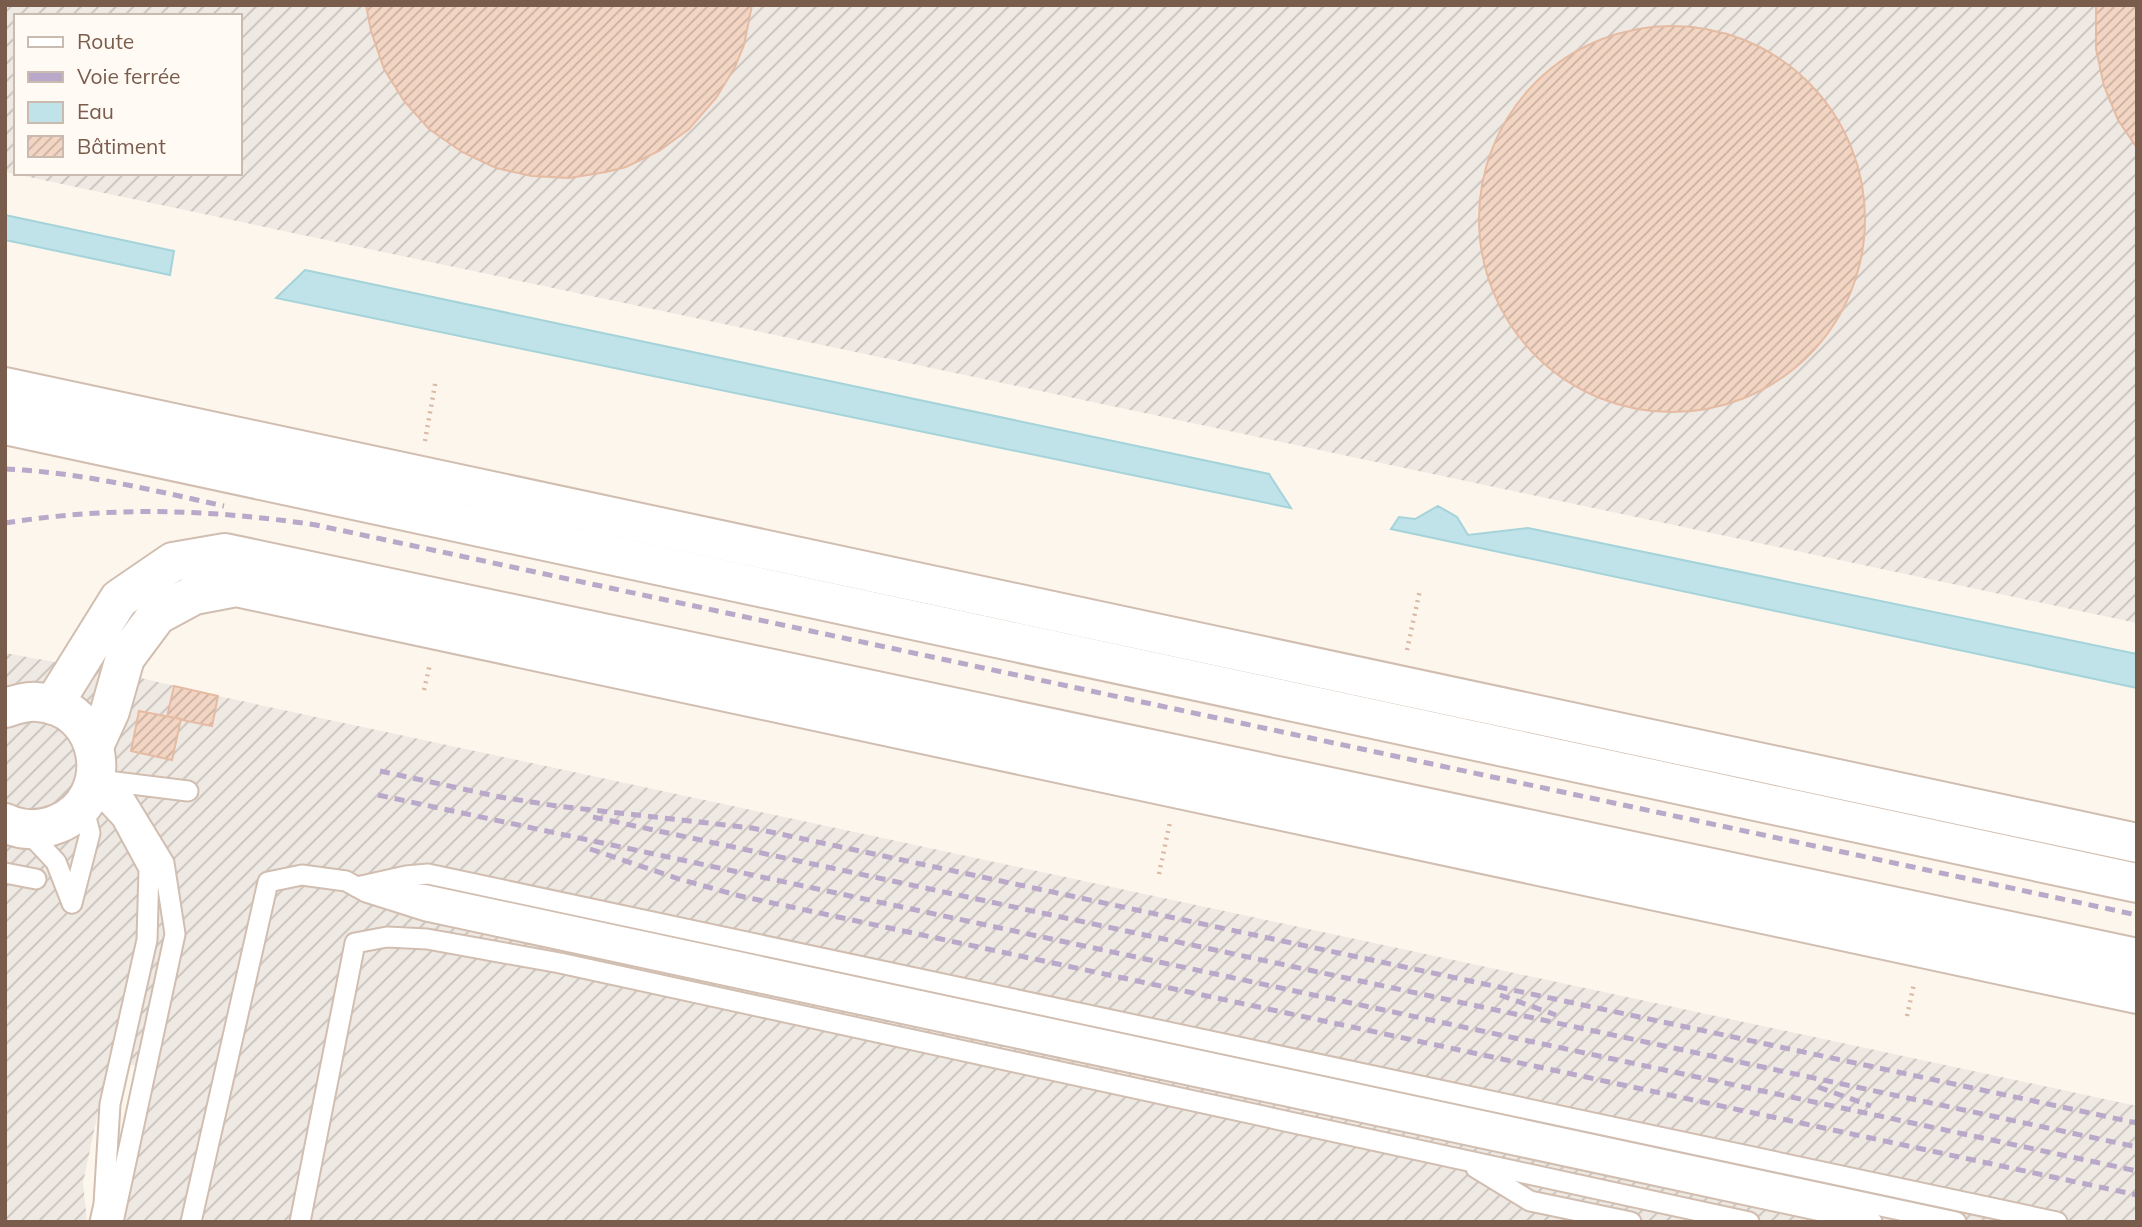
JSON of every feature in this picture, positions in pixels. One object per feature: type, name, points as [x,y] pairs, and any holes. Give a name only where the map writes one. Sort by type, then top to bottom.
[{"type":"street","points":[[5,387],[2137,843]]},
{"type":"street","points":[[5,425],[2137,883]]},
{"type":"street","points":[[53,705],[119,599],[173,562],[225,553],[2137,958]]},
{"type":"street","points":[[15,826],[47,828],[66,820],[92,780],[125,658],[157,615],[194,595],[236,587],[2137,993]]},
{"type":"street","points":[[5,708],[37,702],[53,705],[71,714],[85,728],[92,780]]},
{"type":"lane","points":[[92,780],[188,791]]},
{"type":"lane","points":[[15,826],[56,862],[72,903],[90,833],[92,780]]},
{"type":"lane","points":[[92,780],[122,819],[149,869],[147,940],[110,1104],[104,1204],[100,1222]]},
{"type":"lane","points":[[92,780],[125,799],[164,863],[175,934],[113,1222]]},
{"type":"lane","points":[[5,873],[36,879]]},
{"type":"lane","points":[[357,887],[428,874],[2057,1222]]},
{"type":"lane","points":[[191,1222],[268,882],[302,875],[346,881],[366,892],[426,911],[1872,1222]]},
{"type":"lane","points":[[357,887],[427,895],[1956,1222]]},
{"type":"lane","points":[[300,1222],[355,943],[387,937],[427,939],[560,963],[1749,1222]]},
{"type":"lane","points":[[1463,1160],[1530,1201],[1632,1222]]},
{"type":"shaded area","points":[[5,5],[2137,5],[2137,623],[19,175],[242,175],[242,14],[14,14],[14,174],[5,172]]},
{"type":"shaded area","points":[[5,653],[132,676],[2137,1106],[2137,1222],[123,1222],[184,934],[152,1069],[109,1060],[83,1183],[87,1222],[5,1222]]},
{"type":"water","points":[[5,215],[174,251],[170,275],[5,240]]},
{"type":"water","points":[[305,270],[1269,474],[1291,508],[276,298]]},
{"type":"water","points":[[1438,506],[1457,517],[1468,535],[1528,528],[2137,654],[2137,688],[1391,529],[1399,517],[1415,519]]},
{"type":"building","points":[[366,5],[752,5],[744,45],[735,67],[716,98],[689,129],[659,151],[626,167],[569,178],[532,176],[496,168],[462,152],[429,129],[404,101],[384,69],[371,31]]},
{"type":"building","points":[[2096,5],[2137,5],[2137,148],[2118,120],[2104,86],[2096,49]]},
{"type":"building","points":[[1672,26],[1710,29],[1746,40],[1779,58],[1809,82],[1833,112],[1851,145],[1862,181],[1865,219],[1862,257],[1851,293],[1833,326],[1809,356],[1779,380],[1746,398],[1710,409],[1672,412],[1634,409],[1598,398],[1565,380],[1535,356],[1511,326],[1493,293],[1482,257],[1479,219],[1482,181],[1493,145],[1511,112],[1535,82],[1565,58],[1598,40],[1634,29]]},
{"type":"building","points":[[174,686],[218,696],[212,726],[167,717]]},
{"type":"building","points":[[139,711],[181,719],[172,760],[131,751]]},
{"type":"railway","points":[[5,469],[88,478],[224,506]]},
{"type":"railway","points":[[5,523],[84,514],[160,512],[237,516],[316,525],[2137,915]]},
{"type":"railway","points":[[380,771],[500,797],[557,806],[752,828],[2137,1123]]},
{"type":"railway","points":[[378,795],[2137,1171]]},
{"type":"railway","points":[[593,817],[2137,1147]]},
{"type":"railway","points":[[590,849],[740,896],[2137,1195]]},
{"type":"railway","points":[[1500,995],[1556,1015]]},
{"type":"railway","points":[[1818,1087],[1871,1106]]}]
